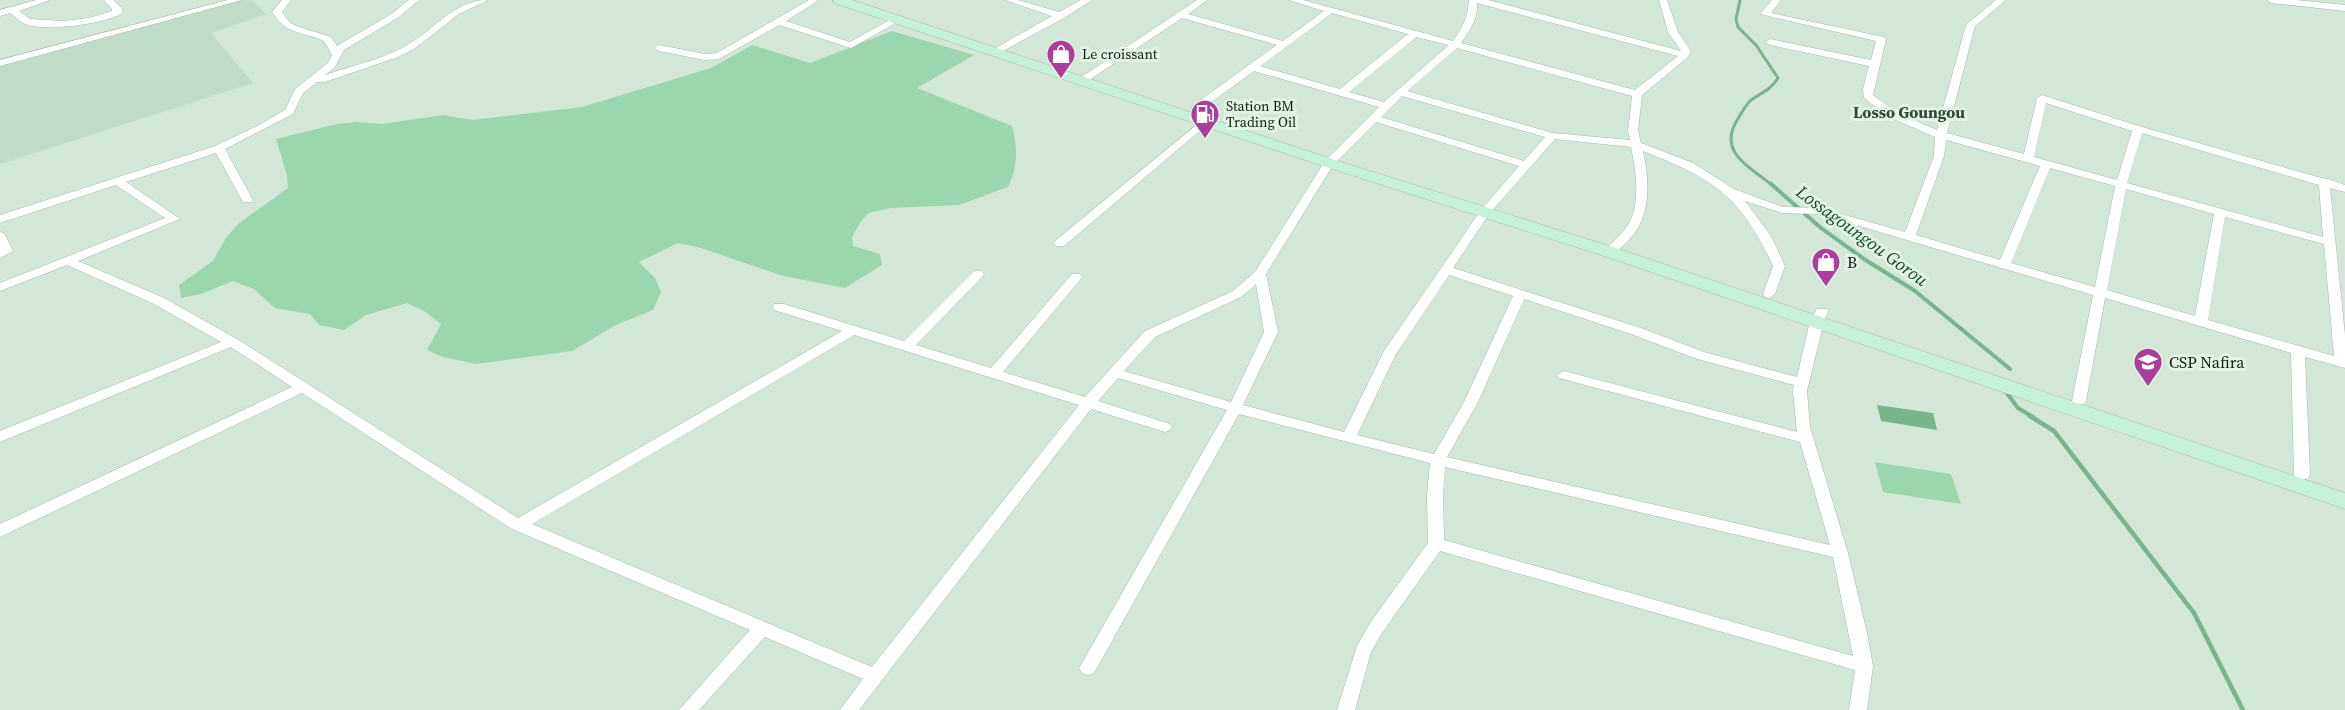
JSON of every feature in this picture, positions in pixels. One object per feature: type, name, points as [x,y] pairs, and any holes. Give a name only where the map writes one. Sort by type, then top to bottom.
[{"type":"main road","points":[[838,0],[1001,50]]},
{"type":"main road","points":[[858,0],[1001,50],[1332,159],[1613,248],[2345,489]]},
{"type":"main road","points":[[1613,248],[1768,294],[1820,316],[2345,501]]},
{"type":"street","points":[[0,13],[46,0]]},
{"type":"street","points":[[12,10],[28,22],[81,23],[117,13],[117,8],[108,0]]},
{"type":"street","points":[[0,63],[238,0]]},
{"type":"street","points":[[287,0],[277,12],[282,24],[328,39],[337,55]]},
{"type":"street","points":[[0,219],[219,148],[285,114],[291,107],[294,97],[332,65],[340,48],[396,15],[415,0]]},
{"type":"street","points":[[309,83],[395,55],[411,47],[456,12],[484,0]]},
{"type":"street","points":[[659,48],[713,57],[738,46],[815,0]]},
{"type":"street","points":[[1009,0],[1061,16]]},
{"type":"street","points":[[1001,50],[1088,0]]},
{"type":"street","points":[[1086,78],[1203,0]]},
{"type":"street","points":[[1293,0],[1637,94]]},
{"type":"street","points":[[849,710],[1088,403],[1150,334],[1237,294],[1260,274],[1332,159],[1400,92],[1456,44],[1467,28],[1476,0],[1685,55]]},
{"type":"street","points":[[1663,0],[1673,32],[1686,51],[1685,55]]},
{"type":"street","points":[[1777,0],[1765,14],[1881,39],[1868,96],[1874,103],[1941,135],[2328,242]]},
{"type":"street","points":[[1909,237],[1939,156],[1941,135],[1962,49],[1971,26],[2002,0]]},
{"type":"street","points":[[2271,0],[2345,8]]},
{"type":"street","points":[[1060,243],[1252,67],[1331,10]]},
{"type":"street","points":[[1180,15],[1284,44]]},
{"type":"street","points":[[777,21],[851,45],[898,19]]},
{"type":"street","points":[[1342,93],[1415,33]]},
{"type":"street","points":[[1770,42],[1874,64]]},
{"type":"street","points":[[1613,248],[1634,225],[1641,203],[1641,167],[1633,131],[1637,94],[1685,55]]},
{"type":"street","points":[[1252,67],[1386,106]]},
{"type":"street","points":[[1400,92],[1552,136],[1635,144],[1689,165],[1730,191],[1782,210],[1820,211],[2343,363],[2328,242],[2324,181]]},
{"type":"street","points":[[2028,159],[2042,98],[2138,129],[2324,181],[2345,189]]},
{"type":"street","points":[[1375,118],[1526,165]]},
{"type":"street","points":[[2079,401],[2121,185],[2138,129]]},
{"type":"street","points":[[1348,438],[1389,354],[1488,208],[1552,136]]},
{"type":"street","points":[[219,148],[247,200]]},
{"type":"street","points":[[2004,265],[2046,164]]},
{"type":"street","points":[[0,287],[174,219],[117,181]]},
{"type":"street","points":[[1730,191],[1757,222],[1779,266],[1768,294]]},
{"type":"street","points":[[2201,322],[2220,212]]},
{"type":"street","points":[[0,236],[7,251],[0,254]]},
{"type":"street","points":[[68,261],[157,300],[232,342],[518,525],[875,676]]},
{"type":"street","points":[[1446,270],[1521,293],[1699,355],[1802,383]]},
{"type":"street","points":[[907,346],[978,274]]},
{"type":"street","points":[[1088,669],[1234,410],[1271,332],[1260,274]]},
{"type":"street","points":[[994,374],[1076,277]]},
{"type":"street","points":[[1346,710],[1363,651],[1376,628],[1436,544],[1437,460],[1471,402],[1521,293]]},
{"type":"street","points":[[779,307],[1165,427]]},
{"type":"street","points":[[1820,316],[1800,391],[1806,439],[1840,554],[1864,666],[1858,710]]},
{"type":"street","points":[[518,525],[853,330]]},
{"type":"street","points":[[0,436],[232,342]]},
{"type":"street","points":[[2298,350],[2302,475]]},
{"type":"street","points":[[1115,373],[1234,410],[1840,554]]},
{"type":"street","points":[[1564,375],[1806,439]]},
{"type":"street","points":[[0,531],[301,388]]},
{"type":"street","points":[[1436,544],[1864,666]]},
{"type":"street","points":[[688,710],[762,628]]},
{"type":"shaded area","points":[[239,0],[252,0],[266,14],[211,33],[253,83],[0,164],[0,65]]},
{"type":"shaded area","points":[[892,31],[974,55],[917,88],[1012,126],[1016,150],[1015,165],[1008,187],[959,205],[891,208],[869,213],[861,221],[852,237],[853,246],[880,254],[882,265],[845,288],[783,276],[701,248],[678,243],[639,262],[655,278],[661,292],[653,310],[616,325],[572,351],[476,364],[443,357],[427,350],[441,324],[424,311],[407,303],[366,315],[344,330],[319,325],[310,314],[275,308],[254,289],[233,281],[201,294],[181,298],[179,285],[213,261],[226,238],[238,224],[288,188],[287,175],[276,139],[337,124],[356,122],[382,124],[443,115],[472,120],[582,107],[711,68],[752,45],[810,63]]},
{"type":"shaded area","points":[[1877,405],[1933,413],[1937,430],[1881,421]]},
{"type":"shaded area","points":[[1875,462],[1951,474],[1961,504],[1883,492]]},
{"type":"waterway","name":"Lossagoungou Gorou","points":[[1740,0],[1736,19],[1738,27],[1756,45],[1778,78],[1768,89],[1747,104],[1733,129],[1731,139],[1733,148],[1745,164],[1772,185]]},
{"type":"waterway","name":"Lossagoungou Gorou","points":[[1770,183],[1821,228],[1864,259],[1915,291],[2010,369]]},
{"type":"waterway","name":"Lossagoungou Gorou","points":[[2006,392],[2018,408],[2033,417]]},
{"type":"waterway","name":"Lossagoungou Gorou","points":[[2030,416],[2054,431],[2194,613],[2243,710]]},
{"type":"place","name":"Le croissant","points":[[1061,80]]},
{"type":"place","name":"Station BM Trading Oil","points":[[1205,140]]},
{"type":"place","name":"B","points":[[1826,288]]},
{"type":"place","name":"CSP Nafira","points":[[2148,388]]},
{"type":"district","name":"Losso Goungou","points":[[1909,112]]}]
